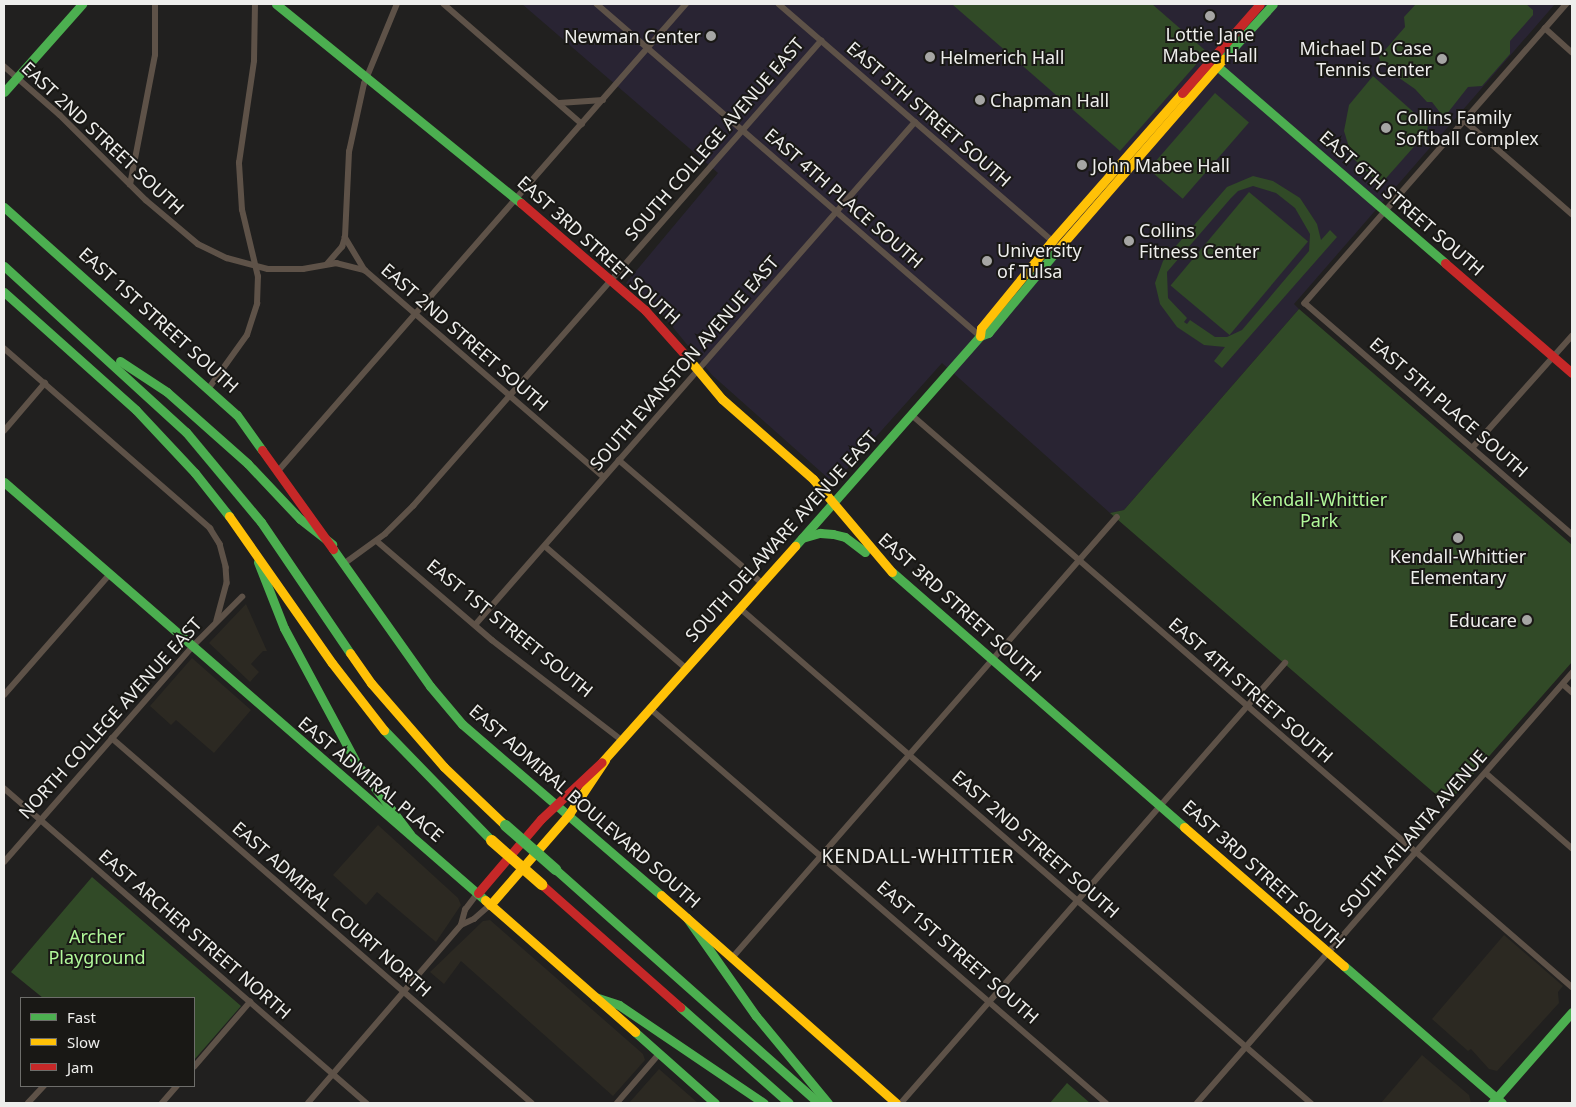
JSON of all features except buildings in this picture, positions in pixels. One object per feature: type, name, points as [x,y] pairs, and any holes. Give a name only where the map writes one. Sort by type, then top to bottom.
[{"type":"main road","points":[[4,92],[82,4]]},
{"type":"main road","name":"EAST 3RD STREET SOUTH","points":[[276,4],[517,199],[660,324],[722,399],[809,475],[880,562],[1161,806],[1496,1102]]},
{"type":"main road","name":"SOUTH DELAWARE AVENUE EAST","points":[[478,893],[557,804],[607,757],[652,709],[980,336],[988,333],[1056,244],[1127,166],[1214,63],[1260,4]]},
{"type":"main road","name":"SOUTH DELAWARE AVENUE EAST","points":[[1214,63],[1272,4]]},
{"type":"main road","name":"EAST 6TH STREET SOUTH","points":[[1214,63],[1572,373]]},
{"type":"main road","name":"EAST 1ST STREET SOUTH","points":[[4,207],[209,388],[248,428],[279,470]]},
{"type":"main road","points":[[4,266],[83,336],[186,432],[261,522],[383,697],[444,767],[555,870],[819,1103]]},
{"type":"main road","points":[[4,292],[136,410],[195,473],[251,544],[332,663],[369,712],[412,762],[491,840],[789,1103]]},
{"type":"main road","points":[[83,336],[167,392],[242,458],[300,519],[332,544]]},
{"type":"main road","name":"EAST ADMIRAL BOULEVARD SOUTH","points":[[279,470],[445,705],[479,740],[569,814],[896,1103]]},
{"type":"main road","name":"EAST ADMIRAL PLACE","points":[[4,482],[194,645],[358,793],[410,834],[478,893],[715,1103]]},
{"type":"main road","points":[[802,538],[820,533],[844,537],[880,562]]},
{"type":"main road","points":[[251,544],[284,628],[337,728],[357,764],[410,834]]},
{"type":"main road","name":"SOUTH DELAWARE AVENUE EAST","points":[[490,905],[569,814],[607,757]]},
{"type":"main road","points":[[687,918],[756,1016],[828,1103]]},
{"type":"main road","points":[[595,997],[619,1005],[665,1034],[764,1103]]},
{"type":"main road","points":[[1496,1102],[1572,1012]]},
{"type":"street","points":[[130,186],[155,55],[155,4]]},
{"type":"street","points":[[209,388],[238,350],[252,323],[258,291],[255,267],[242,210],[239,163],[254,61],[255,4]]},
{"type":"street","points":[[327,264],[342,247],[345,237],[349,152],[366,76],[397,4]]},
{"type":"street","points":[[444,4],[582,124]]},
{"type":"street","name":"EAST 4TH PLACE SOUTH","points":[[597,4],[980,336]]},
{"type":"street","points":[[279,470],[686,4]]},
{"type":"street","name":"EAST 5TH STREET SOUTH","points":[[779,4],[1056,244]]},
{"type":"street","points":[[1385,212],[1565,6]]},
{"type":"street","points":[[1545,28],[1572,52]]},
{"type":"street","name":"SOUTH COLLEGE AVENUE EAST","points":[[345,563],[376,541],[413,506],[821,41]]},
{"type":"street","name":"EAST 2ND STREET SOUTH","points":[[4,66],[130,186],[198,244],[226,258],[255,267],[290,270],[327,264],[342,264],[365,270],[604,477]]},
{"type":"street","points":[[558,103],[603,100]]},
{"type":"street","points":[[1465,121],[1572,214]]},
{"type":"street","name":"SOUTH EVANSTON AVENUE EAST","points":[[475,625],[915,122]]},
{"type":"street","name":"EAST 5TH PLACE SOUTH","points":[[1385,212],[1305,304],[1474,447],[1572,534]]},
{"type":"street","points":[[345,237],[365,270]]},
{"type":"street","points":[[1474,447],[1572,336]]},
{"type":"street","points":[[4,348],[210,528],[224,555],[227,583],[217,621]]},
{"type":"street","points":[[4,431],[44,383]]},
{"type":"street","name":"EAST 4TH STREET SOUTH","points":[[912,415],[1572,986]]},
{"type":"street","points":[[619,460],[762,583]]},
{"type":"street","points":[[732,958],[1117,517]]},
{"type":"street","name":"EAST 1ST STREET SOUTH","points":[[376,541],[475,625],[622,740]]},
{"type":"street","points":[[545,546],[687,669]]},
{"type":"street","points":[[4,696],[110,574]]},
{"type":"street","name":"NORTH COLLEGE AVENUE EAST","points":[[4,862],[194,645],[242,598]]},
{"type":"street","name":"EAST 2ND STREET SOUTH","points":[[740,608],[1311,1103]]},
{"type":"street","points":[[901,1103],[1285,663]]},
{"type":"street","name":"SOUTH ATLANTA AVENUE","points":[[1197,1103],[1572,673]]},
{"type":"street","points":[[1563,684],[1572,692]]},
{"type":"street","name":"EAST 1ST STREET SOUTH","points":[[652,709],[1106,1103]]},
{"type":"street","name":"EAST ADMIRAL COURT NORTH","points":[[112,738],[532,1103]]},
{"type":"street","points":[[1486,773],[1572,848]]},
{"type":"street","name":"EAST ARCHER STREET NORTH","points":[[4,788],[367,1103]]},
{"type":"street","points":[[461,925],[465,910],[478,893]]},
{"type":"street","points":[[308,1103],[461,925],[474,919],[490,905]]},
{"type":"street","points":[[195,1066],[250,1002]]},
{"type":"street","points":[[617,1103],[659,1054]]},
{"type":"street","points":[[28,1103],[43,1087]]},
{"type":"street","points":[[162,1103],[176,1087]]},
{"type":"shaded area","name":"University of Tulsa","points":[[522,4],[1555,4],[1294,304],[1299,309],[1124,510],[1110,513],[942,363],[839,478],[829,479],[712,375],[662,314],[626,283],[718,173]]},
{"type":"shaded area","points":[[246,604],[267,651],[263,651],[251,664],[259,672],[250,682],[209,643]]},
{"type":"shaded area","points":[[192,658],[251,710],[214,753],[176,720],[171,725],[150,706]]},
{"type":"shaded area","points":[[378,825],[458,898],[461,905],[436,942],[377,892],[366,905],[333,875]]},
{"type":"shaded area","points":[[490,920],[643,1054],[645,1060],[613,1096],[461,961],[444,984],[430,972],[483,921]]},
{"type":"shaded area","points":[[1504,935],[1563,986],[1558,992],[1559,1003],[1497,1071],[1489,1069],[1471,1049],[1468,1051],[1432,1019]]},
{"type":"shaded area","points":[[1422,1055],[1469,1095],[1471,1103],[1381,1103]]},
{"type":"shaded area","points":[[659,1069],[698,1103],[629,1103]]},
{"type":"green space","points":[[1152,4],[1207,52],[1120,151],[953,5]]},
{"type":"green space","name":"Michael D. Case Tennis Center","points":[[1416,4],[1526,4],[1533,10],[1533,15],[1510,41],[1510,54],[1482,86],[1468,87],[1446,115],[1442,115],[1432,102],[1427,102],[1415,89],[1395,75],[1394,70],[1380,61],[1379,57],[1405,27],[1404,17]]},
{"type":"green space","name":"Collins Family Softball Complex","points":[[1373,76],[1428,125],[1427,132],[1380,185],[1352,157],[1344,131],[1349,105]]},
{"type":"green space","points":[[1215,93],[1249,123],[1183,199],[1149,169]]},
{"type":"green space","points":[[1253,176],[1273,181],[1300,198],[1317,224],[1321,240],[1330,230],[1337,237],[1222,368],[1214,361],[1225,347],[1204,345],[1177,327],[1160,304],[1155,283],[1163,261],[1227,187]],"holes":[[[1253,186],[1276,193],[1295,208],[1310,234],[1309,251],[1242,330],[1227,337],[1215,337],[1190,320],[1187,324],[1184,322],[1187,318],[1168,298],[1167,272],[1238,191]]]},
{"type":"green space","points":[[1249,192],[1308,241],[1230,335],[1171,285]]},
{"type":"green space","name":"Kendall-Whittier Park","points":[[1299,309],[1572,545],[1572,662],[1447,804],[1110,513],[1124,510]]},
{"type":"green space","name":"Archer Playground","points":[[92,877],[241,1006],[195,1059],[195,997],[42,997],[11,972]]},
{"type":"green space","points":[[1067,1083],[1090,1103],[1050,1103]]},
{"type":"traffic: fast","points":[[4,92],[82,4]]},
{"type":"traffic: fast","points":[[276,4],[521,203]]},
{"type":"traffic: fast","points":[[1223,59],[1273,4]]},
{"type":"traffic: fast","points":[[1210,60],[1445,263]]},
{"type":"traffic: fast","points":[[4,207],[237,415],[262,450]]},
{"type":"traffic: fast","points":[[795,546],[980,336],[988,333],[1058,249]]},
{"type":"traffic: fast","points":[[4,266],[186,432],[261,522],[350,653]]},
{"type":"traffic: fast","points":[[4,292],[136,410],[195,473],[229,516]]},
{"type":"traffic: fast","points":[[120,361],[167,392],[248,464],[300,519],[332,544]]},
{"type":"traffic: fast","points":[[4,482],[485,900]]},
{"type":"traffic: fast","points":[[802,538],[820,533],[833,534],[845,537],[865,552]]},
{"type":"traffic: fast","points":[[333,549],[430,686],[462,724],[661,895]]},
{"type":"traffic: fast","points":[[258,562],[284,628],[357,764],[410,834]]},
{"type":"traffic: fast","points":[[892,572],[1184,827]]},
{"type":"traffic: fast","points":[[384,730],[491,840]]},
{"type":"traffic: fast","points":[[505,825],[555,869]]},
{"type":"traffic: fast","points":[[555,869],[819,1103]]},
{"type":"traffic: fast","points":[[687,918],[756,1016],[828,1103]]},
{"type":"traffic: fast","points":[[1344,966],[1502,1103]]},
{"type":"traffic: fast","points":[[595,997],[619,1005],[764,1103]]},
{"type":"traffic: fast","points":[[680,1007],[789,1103]]},
{"type":"traffic: fast","points":[[1492,1103],[1572,1012]]},
{"type":"traffic: fast","points":[[635,1032],[715,1103]]},
{"type":"traffic: slow","points":[[1058,249],[1223,59]]},
{"type":"traffic: slow","points":[[980,336],[981,328],[1052,241],[1182,93]]},
{"type":"traffic: slow","points":[[687,357],[722,399],[813,479],[892,572]]},
{"type":"traffic: slow","points":[[229,516],[332,663],[384,730]]},
{"type":"traffic: slow","points":[[602,762],[795,546]]},
{"type":"traffic: slow","points":[[350,653],[371,683],[444,767],[505,825]]},
{"type":"traffic: slow","points":[[490,905],[569,814],[605,760]]},
{"type":"traffic: slow","points":[[1184,827],[1344,966]]},
{"type":"traffic: slow","points":[[491,840],[541,884]]},
{"type":"traffic: slow","points":[[661,895],[896,1103]]},
{"type":"traffic: slow","points":[[485,900],[635,1032]]},
{"type":"traffic: jam","points":[[1182,93],[1260,4]]},
{"type":"traffic: jam","points":[[521,203],[645,310],[687,357]]},
{"type":"traffic: jam","points":[[1445,263],[1572,373]]},
{"type":"traffic: jam","points":[[262,450],[333,549]]},
{"type":"traffic: jam","points":[[478,893],[541,819],[602,762]]},
{"type":"traffic: jam","points":[[541,884],[680,1007]]},
{"type":"place","name":"Lottie Jane Mabee Hall","points":[[1210,16]]},
{"type":"place","name":"Newman Center","points":[[711,36]]},
{"type":"place","name":"Helmerich Hall","points":[[930,57]]},
{"type":"place","name":"Michael D. Case Tennis Center","points":[[1442,59]]},
{"type":"place","name":"Chapman Hall","points":[[980,100]]},
{"type":"place","name":"Collins Family Softball Complex","points":[[1386,128]]},
{"type":"place","name":"John Mabee Hall","points":[[1082,165]]},
{"type":"place","name":"Collins Fitness Center","points":[[1129,241]]},
{"type":"place","name":"University of Tulsa","points":[[987,261]]},
{"type":"place","name":"Kendall-Whittier Elementary","points":[[1458,538]]},
{"type":"place","name":"Educare","points":[[1527,620]]},
{"type":"district","name":"KENDALL-WHITTIER","points":[[918,857]]}]
